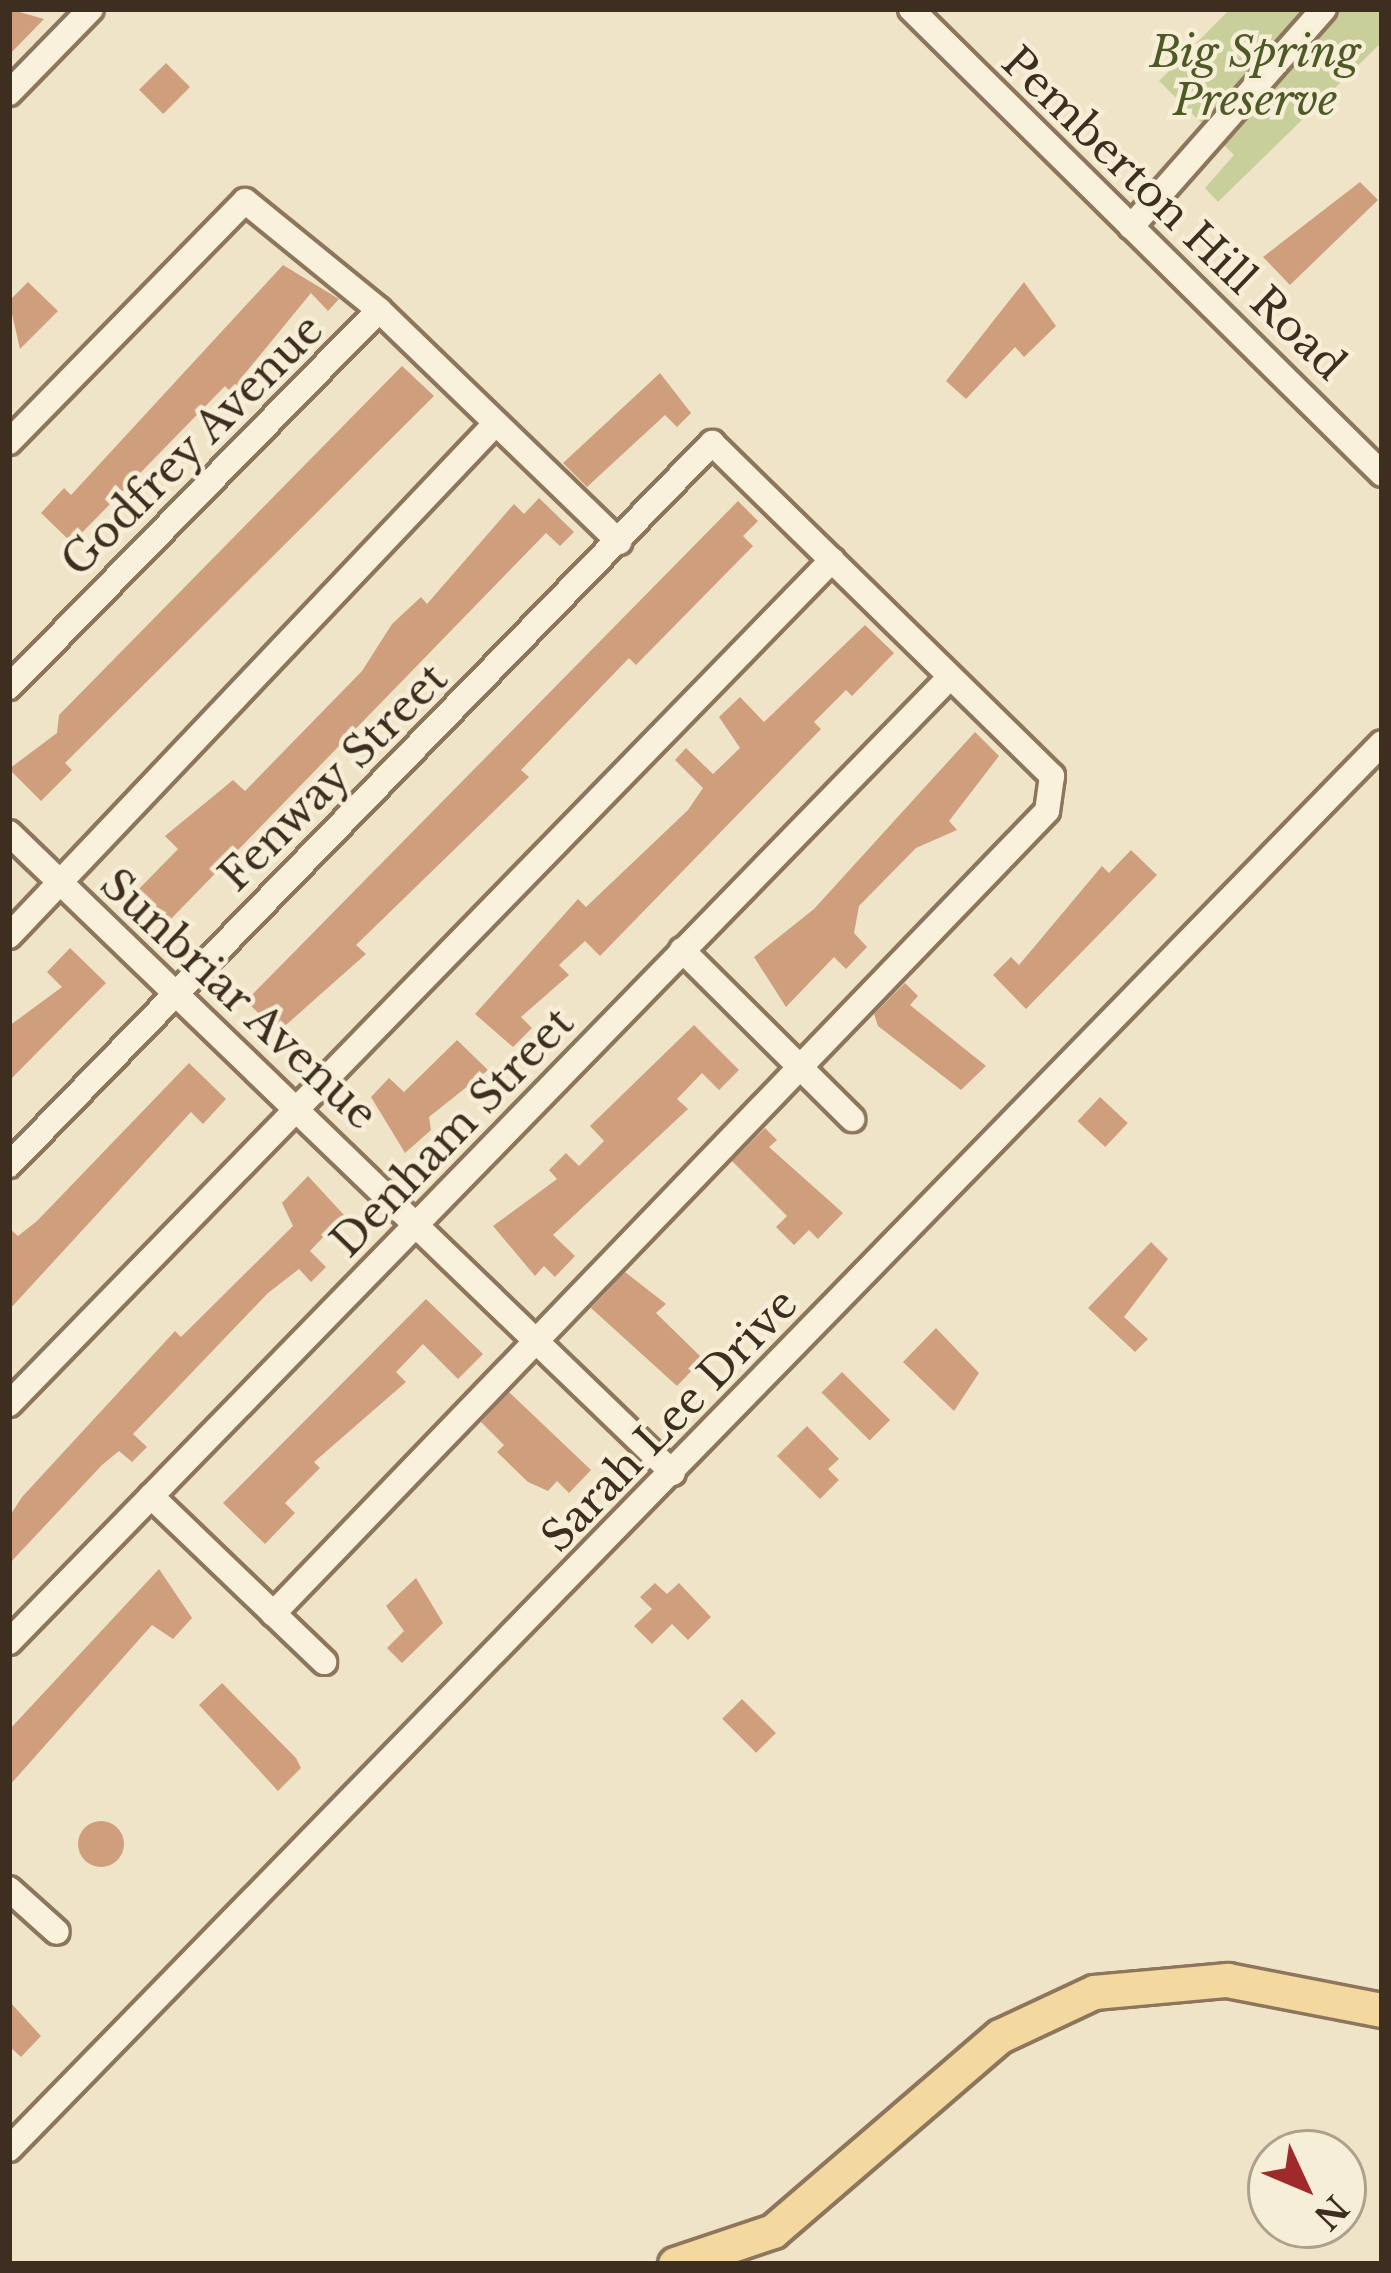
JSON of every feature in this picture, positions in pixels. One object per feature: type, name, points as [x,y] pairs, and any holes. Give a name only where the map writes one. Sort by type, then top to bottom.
[{"type":"main road","points":[[675,2264],[773,2231],[1000,2036],[1094,1992],[1227,1980],[1382,2009]]},
{"type":"street","points":[[9,93],[92,9]]},
{"type":"street","name":"Pemberton Hill Road","points":[[911,9],[1382,474]]},
{"type":"street","points":[[1131,227],[1324,9]]},
{"type":"street","points":[[9,442],[244,201],[379,310],[619,542]]},
{"type":"street","name":"Godfrey Avenue","points":[[9,687],[379,310]]},
{"type":"street","points":[[9,936],[496,423]]},
{"type":"street","name":"Fenway Street","points":[[9,1165],[712,443],[832,560]]},
{"type":"street","points":[[9,1404],[832,560],[1052,776],[1056,798],[273,1614]]},
{"type":"street","name":"Denham Street","points":[[9,1642],[950,677]]},
{"type":"street","name":"Sarah Lee Drive","points":[[9,2149],[1382,743]]},
{"type":"street","name":"Sunbriar Avenue","points":[[9,832],[173,994],[420,1222],[673,1473]]},
{"type":"street","points":[[682,950],[852,1119]]},
{"type":"street","points":[[152,1496],[323,1662]]},
{"type":"street","points":[[9,1889],[56,1932]]},
{"type":"green space","name":"Big Spring Preserve","points":[[1230,9],[1382,9],[1382,42],[1218,202],[1205,188],[1234,155],[1159,81]]},
{"type":"building","points":[[9,9],[44,19],[9,55]]},
{"type":"building","points":[[166,63],[190,87],[163,114],[139,90]]},
{"type":"building","points":[[1360,182],[1378,200],[1290,285],[1263,257]]},
{"type":"building","points":[[283,265],[339,299],[328,311],[311,293],[242,377],[250,385],[237,398],[225,386],[72,543],[41,513],[64,488],[71,495]]},
{"type":"building","points":[[28,282],[58,311],[20,349],[9,301]]},
{"type":"building","points":[[1024,282],[1056,326],[1024,357],[1015,347],[966,399],[946,381]]},
{"type":"building","points":[[402,366],[434,396],[65,763],[72,770],[41,801],[9,769],[57,733],[59,715]]},
{"type":"building","points":[[660,373],[691,413],[677,427],[665,415],[587,487],[563,463]]},
{"type":"building","points":[[539,498],[574,532],[560,546],[546,533],[167,923],[136,892],[178,849],[165,836],[233,780],[245,791],[362,671],[392,624],[421,597],[427,604],[514,504],[524,514]]},
{"type":"building","points":[[738,501],[758,521],[743,536],[753,546],[636,665],[629,658],[521,770],[529,777],[356,945],[366,954],[278,1032],[246,1001]]},
{"type":"building","points":[[865,625],[894,653],[852,696],[846,690],[814,722],[821,729],[600,956],[585,941],[559,965],[569,975],[521,1017],[532,1028],[513,1047],[475,1014],[578,899],[586,907],[688,810],[703,788],[675,760],[686,748],[713,774],[740,748],[719,717],[740,697],[764,722]]},
{"type":"building","points":[[975,732],[999,756],[949,821],[957,830],[916,848],[859,906],[854,933],[867,947],[846,969],[834,957],[786,1007],[754,957],[814,909]]},
{"type":"building","points":[[1131,850],[1157,875],[1026,1009],[993,975],[1011,957],[1019,965],[1102,866],[1109,873]]},
{"type":"building","points":[[70,948],[106,983],[9,1081],[9,1026],[62,987],[47,972]]},
{"type":"building","points":[[905,983],[918,996],[910,1005],[986,1066],[961,1090],[878,1026],[874,1014]]},
{"type":"building","points":[[694,1025],[739,1070],[719,1090],[702,1073],[677,1099],[688,1109],[553,1235],[575,1256],[555,1277],[544,1266],[535,1276],[493,1226],[557,1179],[549,1170],[566,1153],[579,1166],[604,1141],[590,1126]]},
{"type":"building","points":[[457,1040],[488,1070],[429,1117],[431,1130],[405,1153],[371,1097],[389,1078],[404,1092]]},
{"type":"building","points":[[189,1063],[226,1099],[203,1124],[191,1112],[9,1310],[9,1228],[18,1236],[37,1221]]},
{"type":"building","points":[[1100,1097],[1128,1123],[1105,1147],[1077,1121]]},
{"type":"building","points":[[765,1128],[777,1140],[769,1147],[843,1213],[818,1239],[809,1230],[794,1245],[776,1227],[787,1216],[732,1161]]},
{"type":"building","points":[[308,1176],[344,1215],[310,1251],[326,1267],[311,1282],[299,1269],[268,1293],[133,1434],[147,1447],[132,1462],[119,1451],[102,1465],[9,1564],[9,1517],[22,1497],[175,1331],[181,1337],[293,1226],[282,1203]]},
{"type":"building","points":[[1151,1242],[1168,1259],[1124,1317],[1148,1339],[1135,1352],[1088,1308]]},
{"type":"building","points":[[625,1272],[666,1304],[656,1313],[703,1359],[677,1386],[591,1308]]},
{"type":"building","points":[[426,1299],[483,1354],[458,1379],[423,1344],[396,1372],[406,1382],[314,1462],[320,1468],[285,1503],[295,1513],[265,1544],[223,1503]]},
{"type":"building","points":[[936,1328],[979,1373],[954,1411],[903,1362]]},
{"type":"building","points":[[842,1372],[890,1420],[870,1441],[821,1393]]},
{"type":"building","points":[[509,1392],[591,1470],[569,1493],[557,1481],[548,1491],[528,1482],[497,1452],[504,1445],[481,1422]]},
{"type":"building","points":[[807,1426],[839,1459],[828,1469],[839,1480],[820,1499],[777,1456]]},
{"type":"building","points":[[159,1569],[192,1618],[173,1639],[152,1625],[9,1786],[9,1730]]},
{"type":"building","points":[[416,1578],[443,1623],[402,1663],[387,1648],[404,1631],[386,1606]]},
{"type":"building","points":[[655,1583],[667,1594],[679,1583],[711,1617],[688,1640],[672,1624],[652,1644],[634,1626],[652,1609],[640,1597]]},
{"type":"building","points":[[222,1683],[296,1758],[301,1768],[278,1791],[199,1705]]},
{"type":"building","points":[[742,1699],[776,1733],[756,1753],[722,1719]]},
{"type":"building","points":[[101,1821],[117,1828],[124,1844],[117,1860],[101,1867],[85,1860],[78,1844],[85,1828]]},
{"type":"building","points":[[9,2001],[41,2036],[21,2057],[9,2046]]}]
